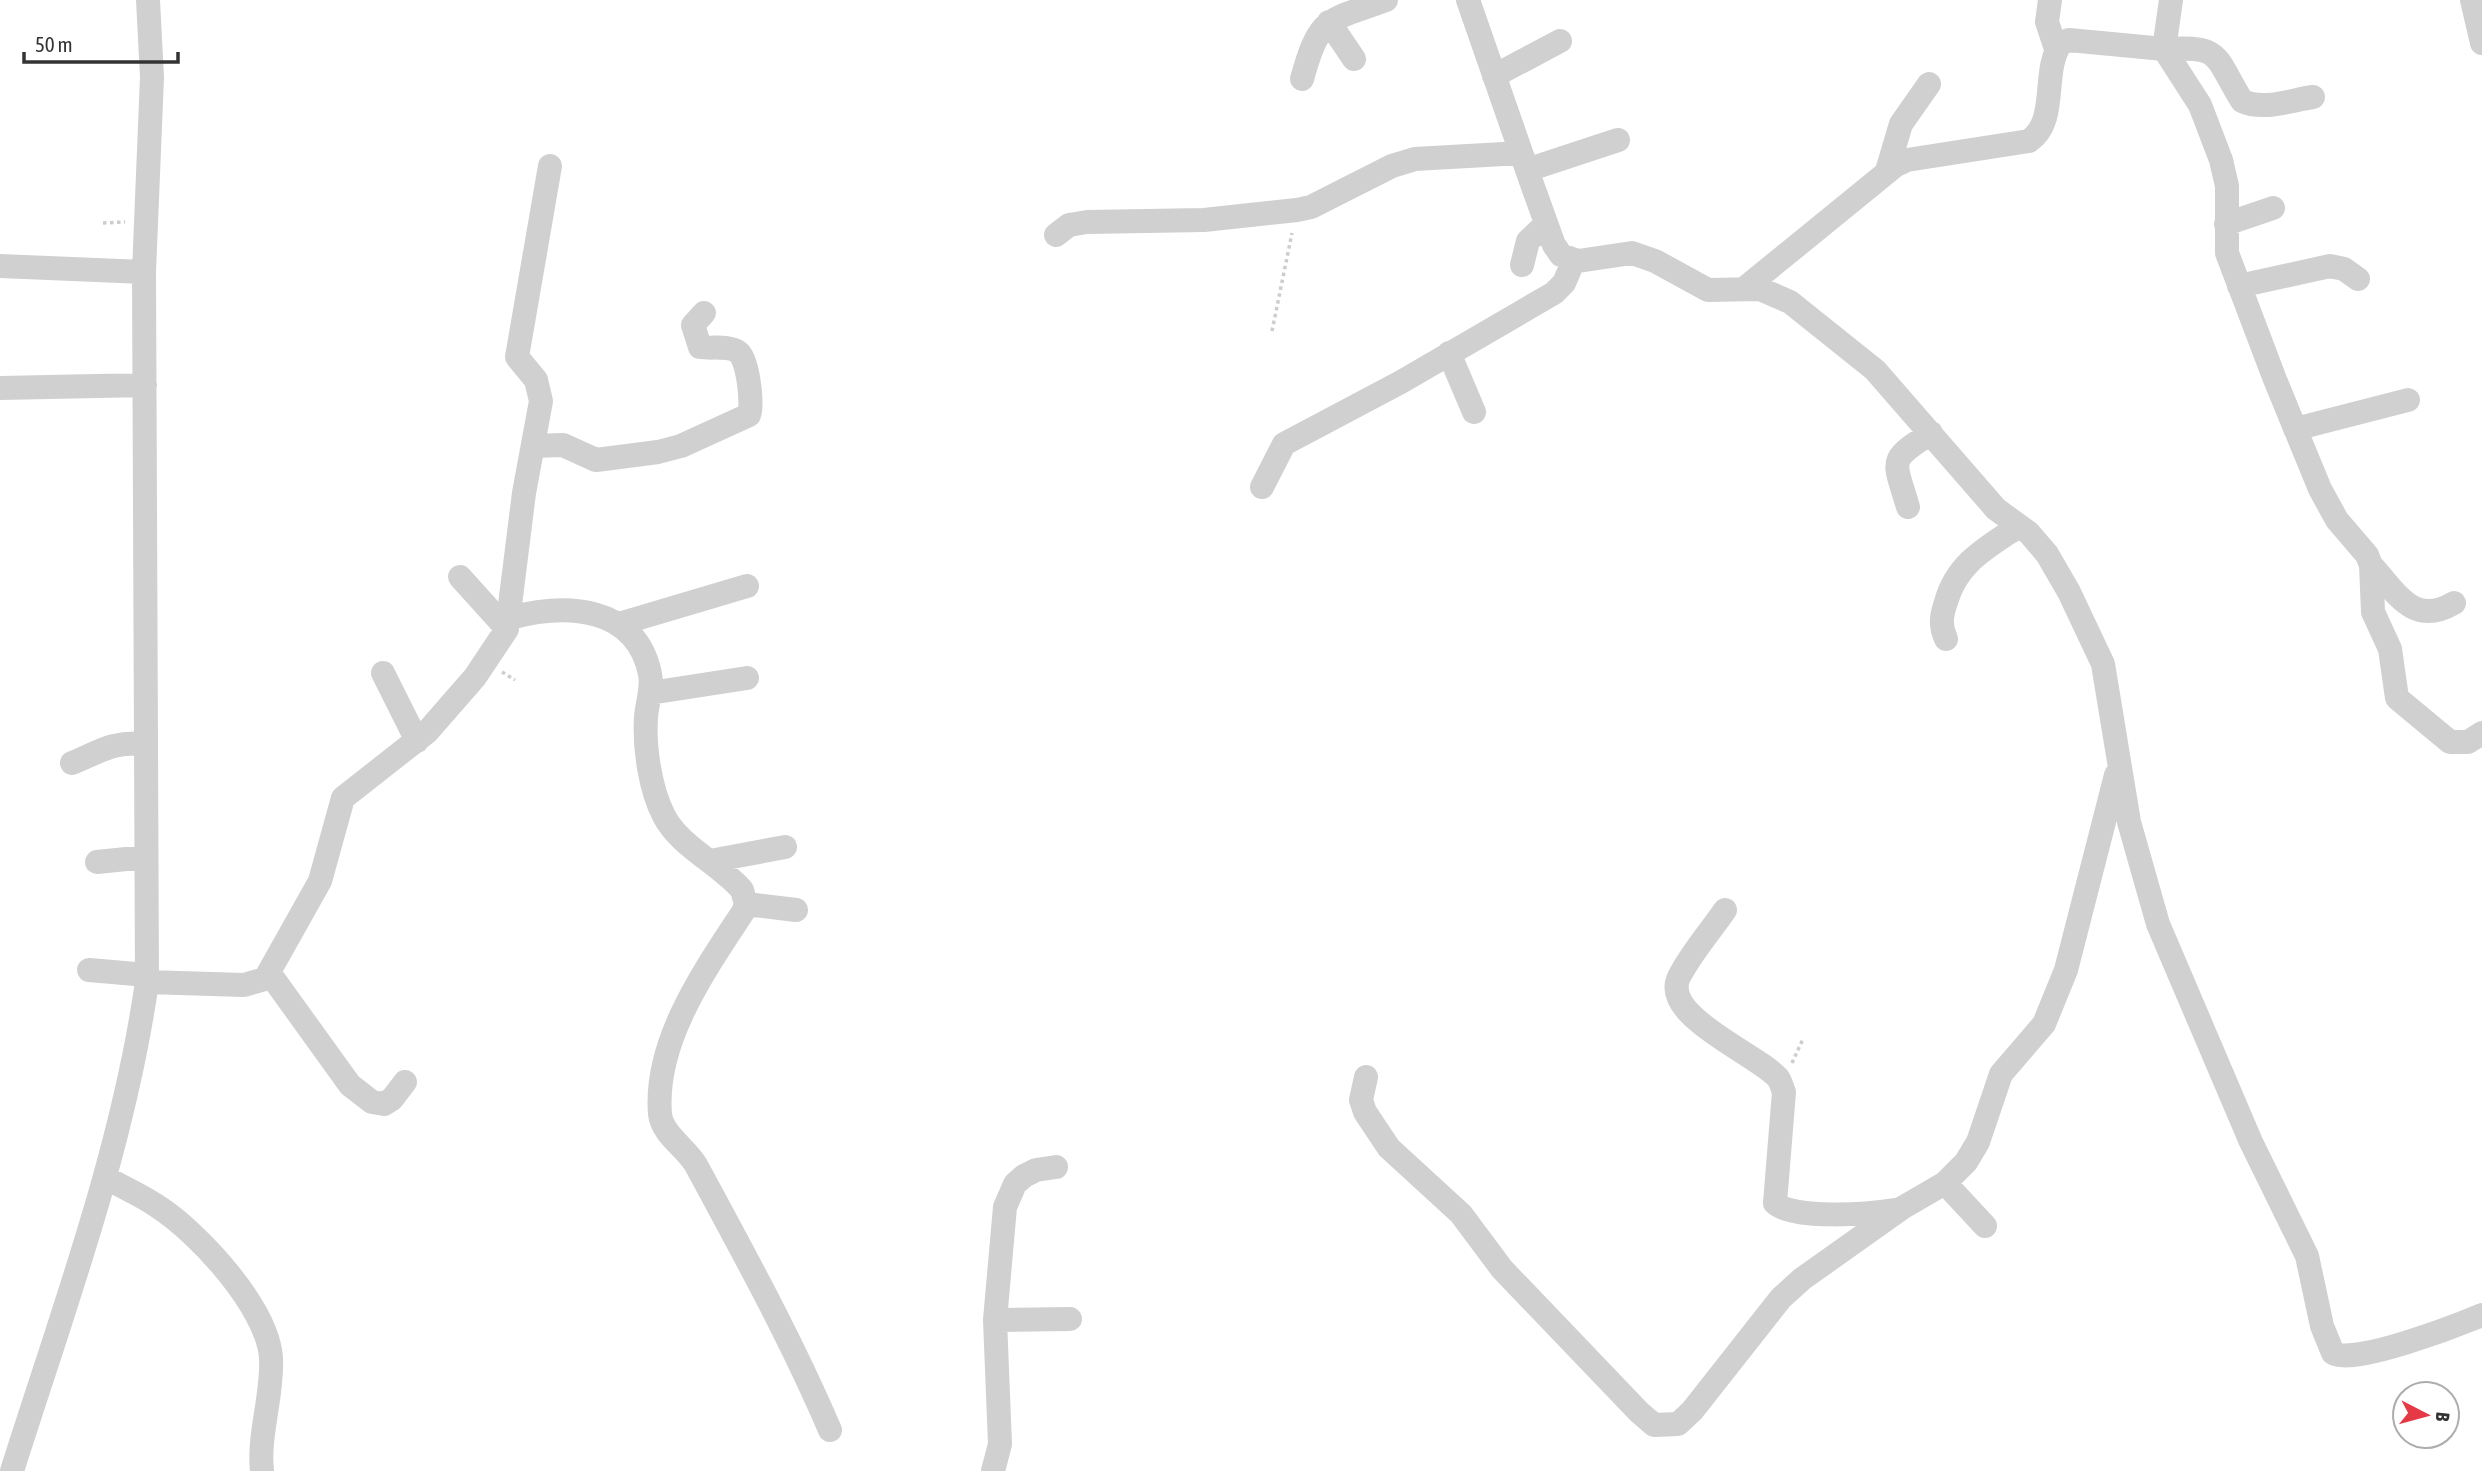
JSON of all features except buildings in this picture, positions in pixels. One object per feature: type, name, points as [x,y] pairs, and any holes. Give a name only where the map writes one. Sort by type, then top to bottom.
[{"type":"street","points":[[12,1471],[105,1177],[136,1054],[147,979],[144,272],[152,77],[148,0]]},
{"type":"street","points":[[1302,79],[1313,41],[1329,22],[1386,0]]},
{"type":"street","points":[[1468,0],[1546,224],[1561,255],[1574,260],[1632,253],[1655,261],[1708,290],[1760,289],[1790,302],[1875,370],[1996,509],[2029,533],[2047,554],[2069,592],[2103,664],[2129,822],[2158,924],[2251,1142],[2307,1256],[2322,1326],[2333,1353],[2349,1356],[2393,1347],[2482,1315]]},
{"type":"street","points":[[1745,288],[1887,171],[1907,160],[2020,143],[2037,136],[2043,124],[2056,49],[2047,22],[2050,0]]},
{"type":"street","points":[[2171,0],[2164,49],[2200,105],[2221,160],[2227,186],[2227,253],[2328,506],[2367,555],[2371,565],[2373,612],[2390,649],[2397,698],[2450,742],[2468,742],[2482,733]]},
{"type":"street","points":[[1329,22],[1354,59]]},
{"type":"street","points":[[2056,49],[2069,40],[2164,49],[2200,47],[2211,52],[2242,101],[2264,106],[2313,97]]},
{"type":"street","points":[[1494,76],[1560,41]]},
{"type":"street","points":[[1887,171],[1901,124],[1929,84]]},
{"type":"street","points":[[1056,235],[1069,225],[1087,222],[1204,220],[1297,210],[1311,207],[1392,166],[1415,159],[1524,162],[1618,140]]},
{"type":"street","points":[[89,970],[147,979],[244,985],[259,982],[270,974],[320,881],[343,798],[417,741],[475,677],[509,624],[524,493],[540,411],[540,391],[517,357],[550,166]]},
{"type":"street","points":[[2226,224],[2273,208]]},
{"type":"street","points":[[1522,265],[1528,241],[1546,224]]},
{"type":"street","points":[[1262,487],[1284,444],[1553,293],[1564,283],[1574,260]]},
{"type":"street","points":[[0,265],[144,272]]},
{"type":"street","points":[[2239,286],[2330,265],[2344,269],[2358,279]]},
{"type":"street","points":[[533,446],[563,445],[596,460],[645,454],[681,446],[749,415],[752,404],[744,357],[735,350],[700,347],[693,325],[704,313]]},
{"type":"street","points":[[1448,353],[1474,412]]},
{"type":"street","points":[[0,388],[145,385]]},
{"type":"street","points":[[2295,429],[2408,400]]},
{"type":"street","points":[[1908,507],[1896,461],[1900,453],[1931,433]]},
{"type":"street","points":[[1946,639],[1941,621],[1953,579],[1970,559],[2019,526]]},
{"type":"street","points":[[2371,565],[2416,610],[2436,612],[2454,603]]},
{"type":"street","points":[[460,577],[509,624]]},
{"type":"street","points":[[619,624],[747,586]]},
{"type":"street","points":[[509,624],[541,610],[556,609],[601,616],[619,624],[642,650],[650,675],[646,715],[647,754],[664,817],[676,832],[742,890],[746,904],[677,1024],[663,1080],[661,1122],[695,1164],[797,1353],[830,1430]]},
{"type":"street","points":[[383,673],[417,741]]},
{"type":"street","points":[[650,693],[747,678]]},
{"type":"street","points":[[72,764],[110,745],[146,744]]},
{"type":"street","points":[[1366,1077],[1361,1100],[1365,1112],[1389,1148],[1461,1214],[1502,1269],[1654,1425],[1670,1426],[1685,1420],[1781,1298],[1802,1279],[1902,1208],[1945,1183],[1966,1162],[1978,1142],[2001,1074],[2044,1024],[2066,970],[2119,764]]},
{"type":"street","points":[[710,861],[785,847]]},
{"type":"street","points":[[97,862],[146,857]]},
{"type":"street","points":[[746,904],[796,910]]},
{"type":"street","points":[[1725,910],[1679,977],[1676,992],[1681,1004],[1716,1034],[1778,1079],[1784,1093],[1775,1178],[1776,1206],[1843,1214],[1874,1214],[1902,1208]]},
{"type":"street","points":[[270,974],[350,1085],[364,1097],[384,1104],[392,1099],[405,1082]]},
{"type":"street","points":[[993,1471],[1001,1433],[995,1320],[1005,1207],[1009,1194],[1024,1176],[1036,1170],[1056,1167]]},
{"type":"street","points":[[105,1177],[158,1206],[201,1242],[260,1321],[268,1342],[271,1368],[262,1471]]},
{"type":"street","points":[[1945,1183],[1985,1226]]},
{"type":"street","points":[[995,1320],[1070,1319]]},
{"type":"path","points":[[1272,331],[1297,210]]}]
